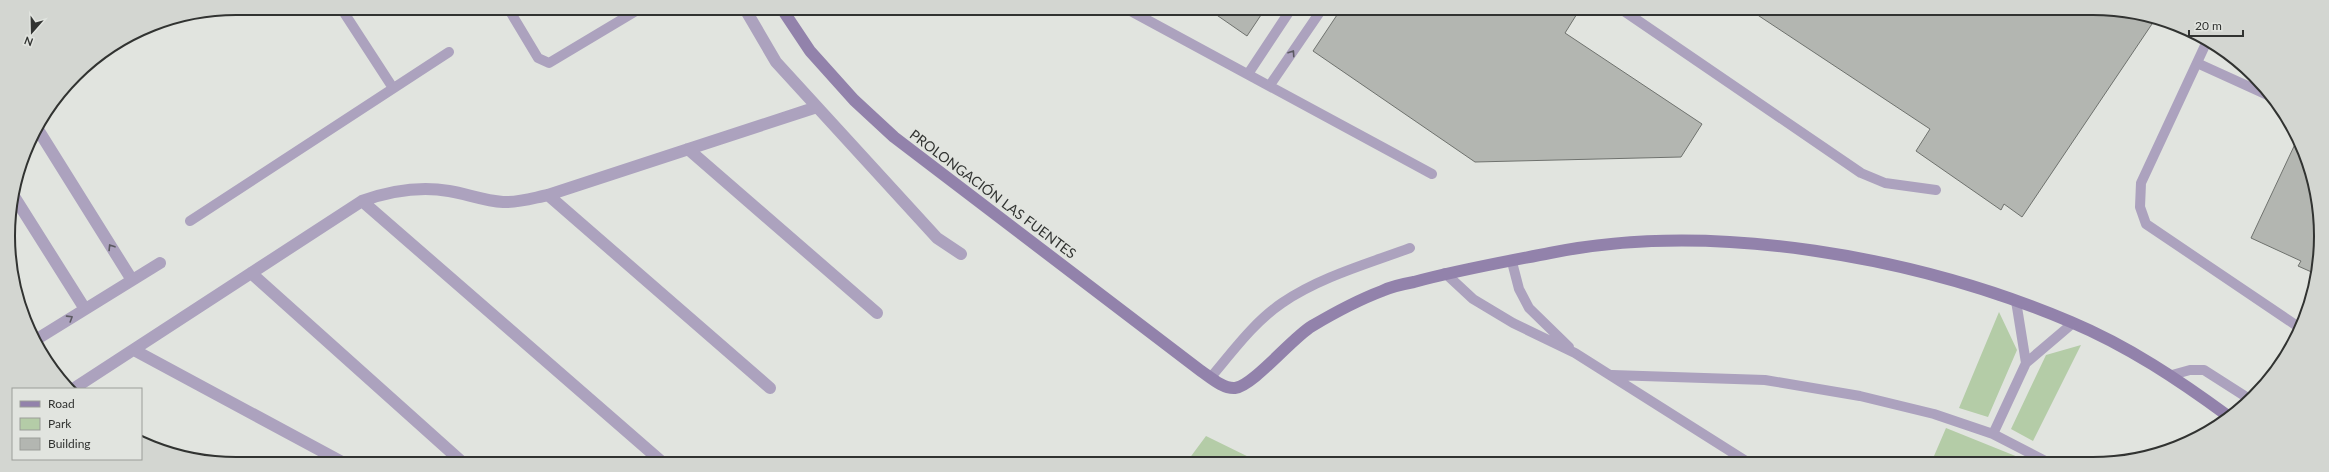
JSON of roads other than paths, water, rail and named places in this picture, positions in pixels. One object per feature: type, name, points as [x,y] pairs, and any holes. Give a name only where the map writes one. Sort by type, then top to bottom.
[{"type":"street","points":[[749,15],[776,62],[937,238],[961,254]]},
{"type":"street","name":"PROLONGACIÓN LAS FUENTES","points":[[786,15],[810,51],[854,100],[894,137],[1211,377],[1225,386],[1236,388],[1248,381],[1309,327],[1383,290],[1446,273],[1592,247],[1656,241],[1730,243],[1809,251],[1874,262],[1957,282],[2016,301],[2073,323],[2172,375],[2225,414]]},
{"type":"street","points":[[75,387],[362,201],[389,192],[424,189],[447,190],[503,202],[520,202],[816,107]]},
{"type":"street","points":[[40,134],[132,280]]},
{"type":"street","points":[[688,149],[877,313]]},
{"type":"street","points":[[548,194],[770,388]]},
{"type":"street","points":[[362,201],[656,457]]},
{"type":"street","points":[[18,202],[85,309]]},
{"type":"street","points":[[40,337],[160,263]]},
{"type":"street","points":[[251,274],[456,457]]},
{"type":"street","points":[[134,350],[333,457]]},
{"type":"lane","points":[[346,15],[393,88]]},
{"type":"lane","points":[[512,15],[538,58],[549,63],[630,15]]},
{"type":"lane","points":[[1138,15],[1432,174]]},
{"type":"lane","points":[[1248,74],[1287,15]]},
{"type":"lane","points":[[1270,85],[1318,15]]},
{"type":"lane","points":[[1630,15],[1861,173],[1885,183],[1936,190]]},
{"type":"lane","points":[[2205,46],[2141,183],[2140,207],[2146,224],[2295,325]]},
{"type":"lane","points":[[190,221],[449,52]]},
{"type":"lane","points":[[2198,63],[2260,92]]},
{"type":"lane","points":[[1211,377],[1254,326],[1282,303],[1304,290],[1336,276],[1410,248]]},
{"type":"lane","points":[[1512,262],[1519,289],[1529,308],[1575,353]]},
{"type":"lane","points":[[1446,273],[1474,299],[1513,323],[1575,353],[1612,375],[1740,457]]},
{"type":"lane","points":[[2016,301],[2026,363]]},
{"type":"lane","points":[[1993,434],[2026,363],[2073,323]]},
{"type":"lane","points":[[2172,375],[2190,370],[2204,370],[2245,396]]},
{"type":"lane","points":[[1612,375],[1765,380],[1860,396],[1934,414],[1993,434],[2037,457]]}]
